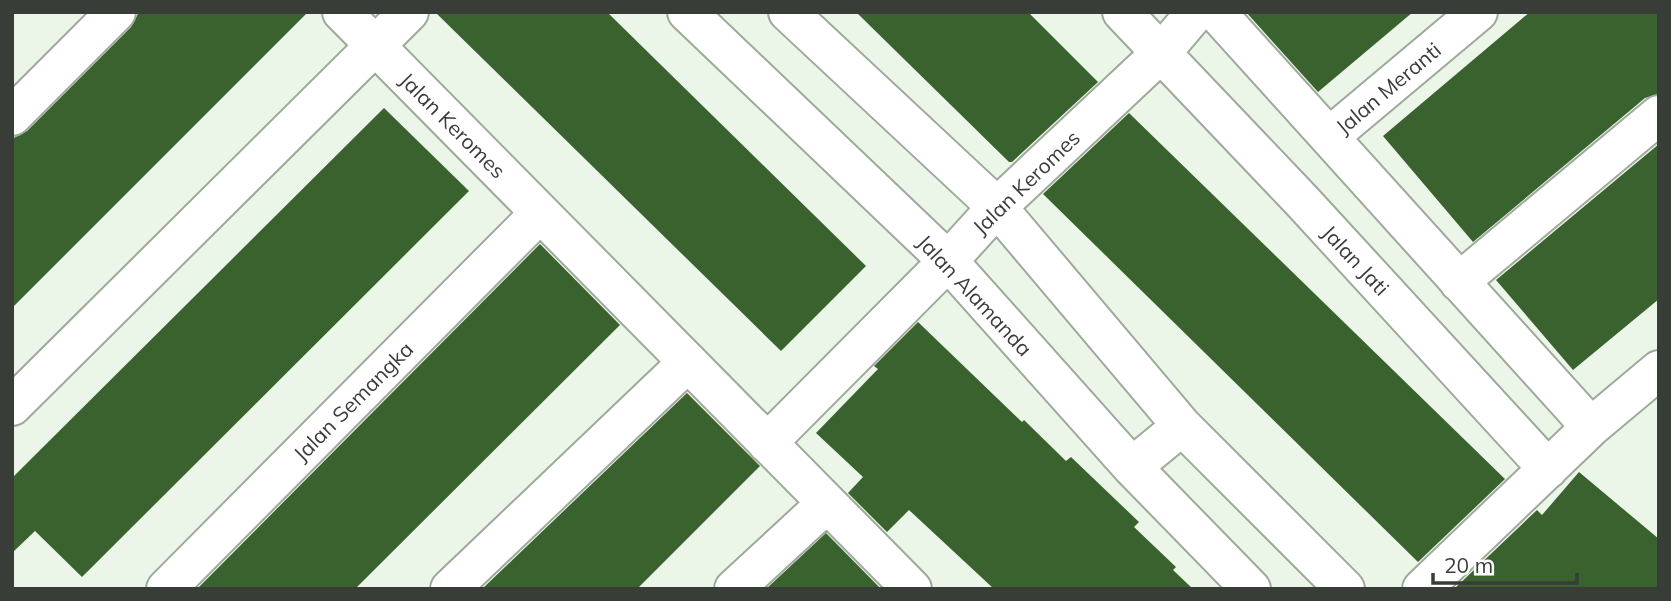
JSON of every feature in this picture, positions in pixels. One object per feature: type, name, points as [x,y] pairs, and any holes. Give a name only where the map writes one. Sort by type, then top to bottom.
[{"type":"street","points":[[12,116],[116,12]]},
{"type":"street","name":"Jalan Keromes","points":[[342,12],[912,589]]},
{"type":"street","points":[[12,406],[409,12]]},
{"type":"street","name":"Jalan Alamanda","points":[[687,12],[948,261],[1132,467],[1251,589]]},
{"type":"street","points":[[788,12],[997,207],[1182,426],[1345,589]]},
{"type":"street","name":"Jalan Jati","points":[[1122,12],[1548,469]]},
{"type":"street","name":"Jalan Keromes","points":[[767,443],[948,261],[997,207],[1162,52],[1196,12]]},
{"type":"street","points":[[1216,12],[1591,427]]},
{"type":"street","name":"Jalan Meranti","points":[[1329,137],[1478,12]]},
{"type":"street","points":[[1459,282],[1659,115]]},
{"type":"street","name":"Jalan Semangka","points":[[166,589],[540,213]]},
{"type":"street","points":[[450,589],[688,362]]},
{"type":"street","points":[[1422,589],[1591,427],[1659,370]]},
{"type":"street","points":[[1132,467],[1182,426]]},
{"type":"street","points":[[734,589],[827,503]]},
{"type":"building","points":[[139,12],[308,12],[12,308],[12,139],[27,131],[131,27]]},
{"type":"building","points":[[435,12],[607,12],[866,266],[781,351]]},
{"type":"building","points":[[856,12],[1028,12],[1098,82],[1009,162]]},
{"type":"building","points":[[1246,12],[1413,12],[1318,92]]},
{"type":"building","points":[[1530,12],[1659,12],[1659,94],[1645,98],[1473,242],[1383,136]]},
{"type":"building","points":[[384,108],[469,191],[82,577],[35,531],[12,553],[12,478]]},
{"type":"building","points":[[1129,113],[1505,479],[1418,562],[1043,194]]},
{"type":"building","points":[[1659,144],[1659,299],[1573,370],[1496,280]]},
{"type":"building","points":[[540,244],[620,325],[355,589],[197,589]]},
{"type":"building","points":[[918,322],[1022,422],[1024,420],[1066,461],[1071,457],[1139,522],[1134,527],[1176,567],[1173,570],[1193,589],[994,589],[909,510],[887,532],[848,493],[863,477],[816,433],[878,369],[874,366]]},
{"type":"building","points":[[687,393],[760,466],[637,589],[482,589]]},
{"type":"building","points":[[1579,472],[1659,539],[1659,589],[1454,589],[1537,510],[1542,515]]},
{"type":"building","points":[[826,533],[881,589],[766,589]]}]
